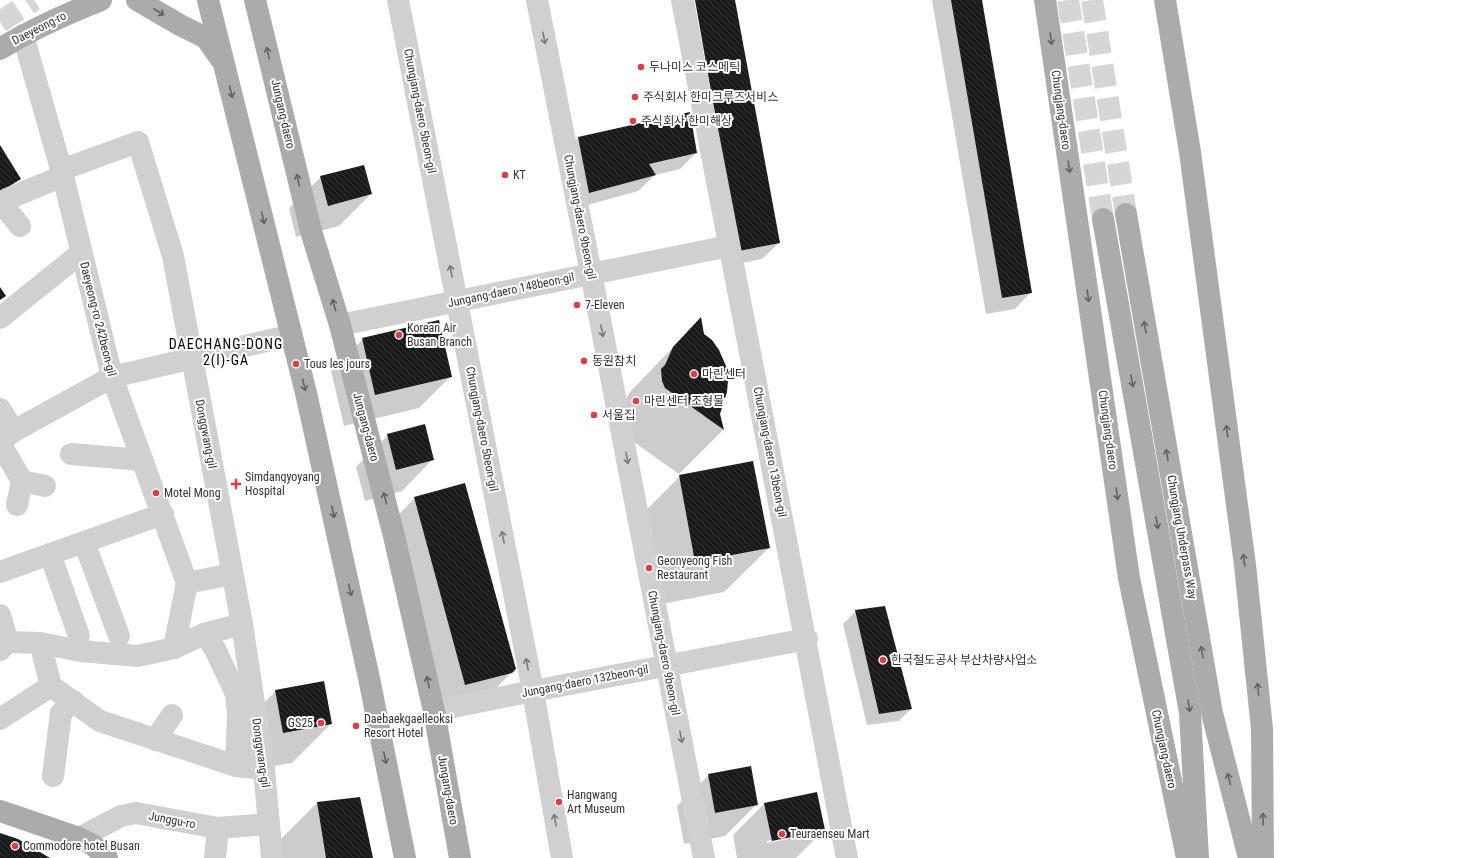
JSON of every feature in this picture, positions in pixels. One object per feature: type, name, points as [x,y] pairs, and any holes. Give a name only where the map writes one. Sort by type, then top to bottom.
[{"type":"main road","name":"Daeyeong-ro","points":[[0,49],[24,34],[74,10],[100,0]]},
{"type":"main road","points":[[137,0],[206,38],[224,63]]},
{"type":"main road","points":[[208,0],[308,401],[369,678],[405,858]]},
{"type":"main road","name":"Jungang-daero","points":[[255,0],[311,231],[340,325],[394,536],[434,711],[460,858]]},
{"type":"main road","points":[[261,24],[270,0]]},
{"type":"main road","name":"Chungjang-daero","points":[[1045,0],[1129,578],[1187,858]]},
{"type":"main road","points":[[1165,0],[1190,152],[1245,565],[1262,729],[1263,858]]},
{"type":"main road","name":"Chungjang Underpass Way","points":[[1126,214],[1212,713],[1249,858]]},
{"type":"main road","name":"Chungjang Underpass Way","points":[[1103,219],[1190,713],[1198,858]]},
{"type":"main road","points":[[0,811],[80,838],[93,845],[107,858]]},
{"type":"street","name":"Chungjang-daero 5beon-gil","points":[[398,0],[532,691],[562,858]]},
{"type":"street","name":"Chungjang-daero 9beon-gil","points":[[536,0],[591,273],[704,858]]},
{"type":"street","name":"Chungjang-daero 13beon-gil","points":[[682,0],[728,246],[807,639],[847,858]]},
{"type":"street","name":"Daeyeong-ro 242beon-gil","points":[[24,34],[62,173],[112,378],[187,582]]},
{"type":"street","name":"Donggwang-gil","points":[[62,173],[138,142],[173,256],[242,624],[264,770],[272,858]]},
{"type":"street","points":[[20,226],[6,210],[7,199],[62,173]]},
{"type":"street","name":"Jungang-daero 148beon-gil","points":[[340,325],[728,246]]},
{"type":"street","points":[[0,318],[81,253]]},
{"type":"street","points":[[5,438],[112,378],[292,334]]},
{"type":"street","points":[[0,409],[5,438],[22,481],[16,505]]},
{"type":"street","points":[[71,454],[142,460]]},
{"type":"street","points":[[22,481],[45,486]]},
{"type":"street","points":[[0,572],[163,514]]},
{"type":"street","points":[[84,542],[119,636]]},
{"type":"street","points":[[50,554],[79,636]]},
{"type":"street","points":[[174,648],[187,582],[232,574]]},
{"type":"street","points":[[0,615],[3,643],[40,643],[81,651],[138,656],[174,648],[204,634],[242,624]]},
{"type":"street","points":[[204,634],[216,649],[236,694],[238,714],[236,766]]},
{"type":"street","name":"Jungang-daero 132beon-gil","points":[[434,711],[807,639]]},
{"type":"street","points":[[40,643],[51,686],[100,721],[236,766],[264,770]]},
{"type":"street","points":[[0,719],[51,686]]},
{"type":"street","points":[[53,776],[61,713],[73,701]]},
{"type":"street","points":[[155,740],[172,715]]},
{"type":"street","name":"Junggu-ro","points":[[80,838],[121,816],[136,813],[218,828],[269,824]]},
{"type":"street","points":[[215,858],[218,828]]},
{"type":"building","points":[[695,0],[735,0],[780,243],[739,251]]},
{"type":"building","points":[[951,0],[982,0],[1032,293],[1002,298]]},
{"type":"building","points":[[690,112],[697,153],[649,164],[656,175],[589,193],[578,137]]},
{"type":"building","points":[[0,145],[21,179],[0,192]]},
{"type":"building","points":[[364,165],[372,194],[328,206],[320,176]]},
{"type":"building","points":[[0,287],[6,296],[0,300]]},
{"type":"building","name":"마린센터","points":[[701,317],[704,334],[712,340],[719,350],[726,366],[728,380],[727,392],[720,414],[724,430],[665,388],[662,381],[661,369],[665,365],[673,347]]},
{"type":"building","points":[[439,320],[452,377],[375,395],[362,338]]},
{"type":"building","points":[[425,424],[434,460],[396,470],[387,434]]},
{"type":"building","points":[[753,461],[770,548],[695,562],[679,475]]},
{"type":"building","points":[[465,483],[516,669],[512,673],[465,685],[414,497]]},
{"type":"building","name":"한국철도공사 부산차량사업소","points":[[885,606],[912,709],[879,714],[855,610]]},
{"type":"building","points":[[324,681],[332,724],[283,733],[275,690]]},
{"type":"building","points":[[751,766],[758,805],[715,813],[708,774]]},
{"type":"building","points":[[817,792],[825,830],[772,841],[764,803]]},
{"type":"building","points":[[360,797],[373,858],[326,858],[317,802]]},
{"type":"building","name":"Commodore hotel Busan","points":[[0,833],[18,839],[50,858],[0,858]]},
{"type":"tunnel","points":[[0,22],[34,0]]},
{"type":"tunnel","points":[[1068,0],[1103,219]]},
{"type":"tunnel","points":[[1092,0],[1126,214]]},
{"type":"place","name":"두나미스 코스메틱","points":[[641,67]]},
{"type":"place","name":"주식회사 한미크루즈서비스","points":[[635,97]]},
{"type":"place","name":"주식회사 한미해상","points":[[633,121]]},
{"type":"place","name":"KT","points":[[505,175]]},
{"type":"place","name":"7-Eleven","points":[[577,305]]},
{"type":"place","name":"Korean Air Busan Branch","points":[[399,335]]},
{"type":"place","name":"동원참치","points":[[584,361]]},
{"type":"place","name":"Tous les jours","points":[[296,364]]},
{"type":"place","name":"마린센터","points":[[694,374]]},
{"type":"place","name":"마린센터 조형물","points":[[636,401]]},
{"type":"place","name":"서울집","points":[[594,415]]},
{"type":"place","name":"Simdangyoyang Hospital","points":[[236,484]]},
{"type":"place","name":"Motel Mong","points":[[156,493]]},
{"type":"place","name":"Geonyeong Fish Restaurant","points":[[649,568]]},
{"type":"place","name":"한국철도공사 부산차량사업소","points":[[883,660]]},
{"type":"place","name":"GS25","points":[[321,723]]},
{"type":"place","name":"Daebaekgaelleoksi Resort Hotel","points":[[356,726]]},
{"type":"place","name":"Hangwang Art Museum","points":[[559,802]]},
{"type":"place","name":"Teuraenseu Mart","points":[[782,834]]},
{"type":"place","name":"Commodore hotel Busan","points":[[15,846]]},
{"type":"district","name":"DAECHANG-DONG 2(I)-GA","points":[[226,352]]}]
